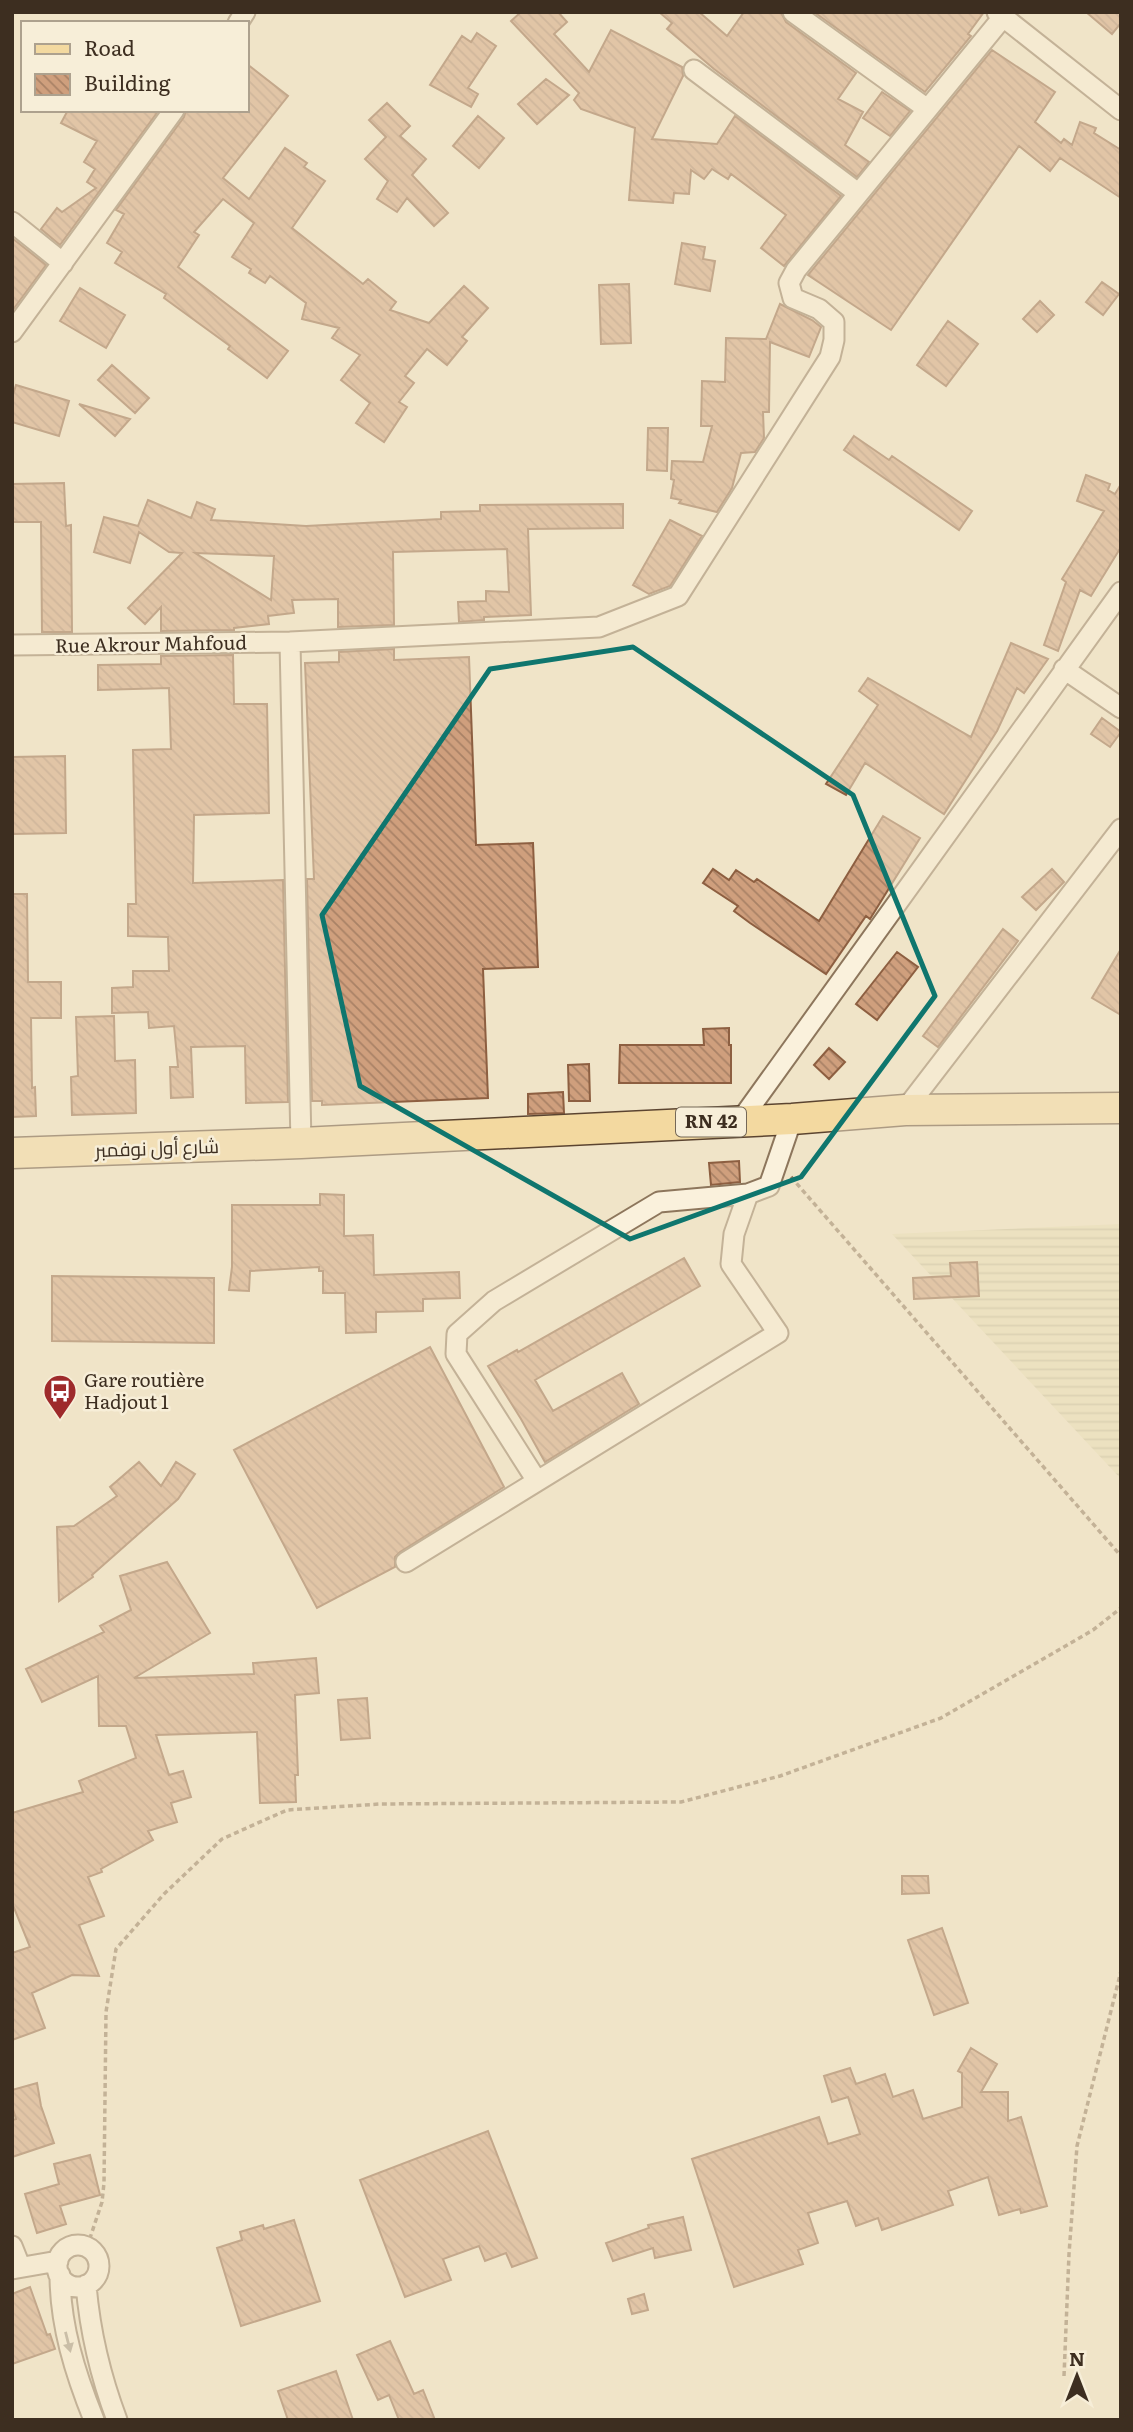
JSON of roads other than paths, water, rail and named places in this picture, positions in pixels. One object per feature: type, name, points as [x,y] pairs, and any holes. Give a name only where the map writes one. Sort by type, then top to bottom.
[{"type":"main road","name":"RN 42","points":[[301,1143],[792,1119],[905,1110],[1121,1108]]},
{"type":"main road","name":"شارع أول نوفمبر","points":[[12,1153],[301,1143]]},
{"type":"street","points":[[793,12],[926,108]]},
{"type":"street","points":[[694,70],[858,193],[1000,15],[1121,110]]},
{"type":"street","points":[[12,332],[173,112]]},
{"type":"street","name":"Rue Akrour Mahfoud","points":[[12,645],[290,642],[599,628],[678,596],[830,357],[834,341],[834,323],[819,309],[793,298],[789,283],[796,270],[858,193]]},
{"type":"street","points":[[12,222],[63,263]]},
{"type":"street","points":[[741,1120],[1121,592]]},
{"type":"street","points":[[290,642],[301,1143]]},
{"type":"street","points":[[1064,669],[1121,708]]},
{"type":"street","points":[[905,1110],[1121,829]]},
{"type":"street","points":[[537,1481],[456,1354],[457,1334],[494,1301],[659,1202],[748,1194],[769,1186],[792,1119]]},
{"type":"street","points":[[406,1562],[778,1333],[730,1264],[734,1234],[748,1194]]},
{"type":"street","points":[[12,2246],[16,2268],[59,2268]]},
{"type":"street","points":[[59,2268],[71,2285],[86,2285],[96,2276],[99,2263],[92,2250],[72,2246],[66,2249],[59,2268],[62,2312],[69,2348],[94,2420]]},
{"type":"street","points":[[86,2285],[91,2335],[101,2376],[117,2420]]},
{"type":"place","name":"Gare routière Hadjout 1","points":[[60,1421]]}]
